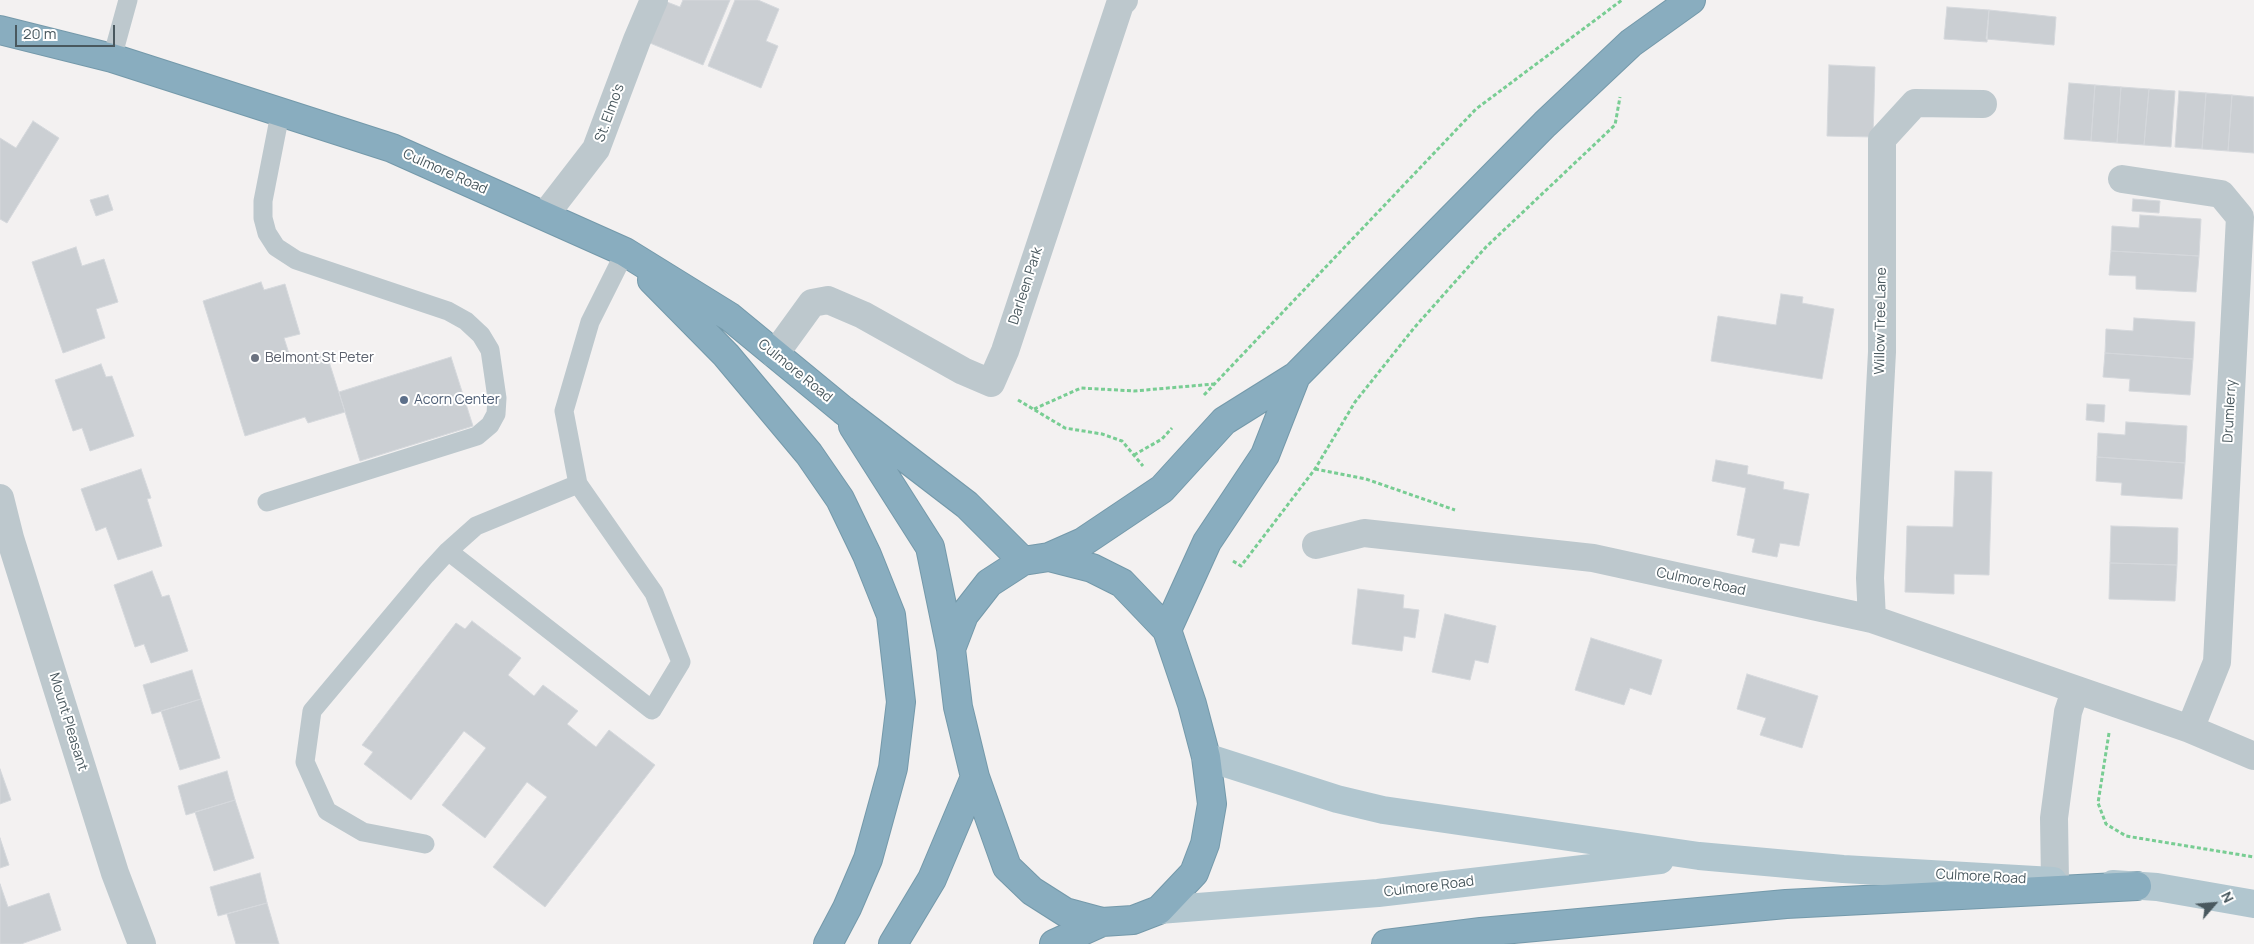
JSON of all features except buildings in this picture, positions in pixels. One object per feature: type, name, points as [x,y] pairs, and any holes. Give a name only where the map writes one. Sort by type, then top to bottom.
[{"type":"highway","points":[[951,649],[964,615],[989,583],[1036,559],[1083,542],[1162,489],[1224,421],[1296,376],[1545,124],[1632,43],[1691,0]]},
{"type":"highway","name":"Culmore Road","points":[[0,30],[112,58],[280,114],[392,148],[624,252],[730,317],[843,410],[1036,559]]},
{"type":"highway","points":[[624,252],[726,354],[809,454],[840,499],[867,556],[891,615],[901,702],[893,768],[868,859],[847,908],[828,944]]},
{"type":"highway","points":[[1167,630],[1206,542],[1265,455],[1296,376]]},
{"type":"highway","name":"Culmore Road","points":[[843,410],[930,547],[951,649],[958,706],[975,777],[1007,867],[1032,891],[1065,912],[1102,922]]},
{"type":"highway","points":[[1036,559],[1092,568],[1122,583],[1167,630],[1192,704],[1206,757],[1212,804],[1205,844],[1194,873],[1158,910],[1133,920],[1102,922],[1054,944]]},
{"type":"highway","points":[[893,944],[932,879],[975,777]]},
{"type":"highway","points":[[1386,944],[1481,932],[1786,904],[2137,886]]},
{"type":"main road","name":"Culmore Road","points":[[1206,757],[1337,799],[1383,810],[1699,856],[1843,869],[2157,887],[2254,904]]},
{"type":"main road","name":"Culmore Road","points":[[1158,910],[1378,893],[1699,856]]},
{"type":"street","name":"St. Elmo's","points":[[545,215],[596,149],[654,0]]},
{"type":"street","name":"Darleen Park","points":[[991,383],[1005,351],[1120,4],[1124,0]]},
{"type":"street","name":"Willow Tree Lane","points":[[1872,619],[1870,578],[1882,352],[1882,139],[1915,103],[1983,104]]},
{"type":"street","name":"Drumlerry","points":[[2122,178],[2221,194],[2240,217],[2217,662],[2190,729]]},
{"type":"street","points":[[775,354],[812,303],[828,300],[864,315],[963,371],[991,383]]},
{"type":"street","name":"Mount Pleasant","points":[[0,498],[10,538],[112,863],[142,944]]},
{"type":"street","name":"Culmore Road","points":[[1316,545],[1364,533],[1593,558],[1872,619],[2075,691],[2190,729],[2254,756]]},
{"type":"street","points":[[2055,881],[2054,818],[2068,712],[2075,691]]},
{"type":"lane","points":[[112,58],[128,0]]},
{"type":"lane","points":[[268,502],[477,436],[490,425],[496,414],[497,398],[490,350],[481,335],[466,321],[448,311],[296,260],[276,247],[267,233],[263,218],[263,201],[280,114]]},
{"type":"lane","points":[[448,551],[652,710],[680,662],[654,593],[578,484],[564,411],[590,322],[624,252]]},
{"type":"lane","points":[[425,844],[362,832],[328,811],[305,762],[312,712],[448,551],[476,526],[578,484]]},
{"type":"path","points":[[1201,397],[1476,109],[1622,0]]},
{"type":"path","points":[[1241,566],[1315,469],[1355,402],[1414,328],[1486,246],[1615,125],[1622,88]]},
{"type":"path","points":[[991,383],[1065,428],[1102,434],[1122,441],[1134,455],[1162,438],[1175,425]]},
{"type":"path","points":[[1033,409],[1081,388],[1134,391],[1214,384]]},
{"type":"path","points":[[1315,469],[1366,479],[1456,510]]},
{"type":"path","points":[[2114,703],[2098,803],[2106,824],[2126,836],[2254,857]]},
{"type":"place","name":"Belmont St Peter","points":[[255,358]]},
{"type":"place","name":"Acorn Center","points":[[404,400]]}]
